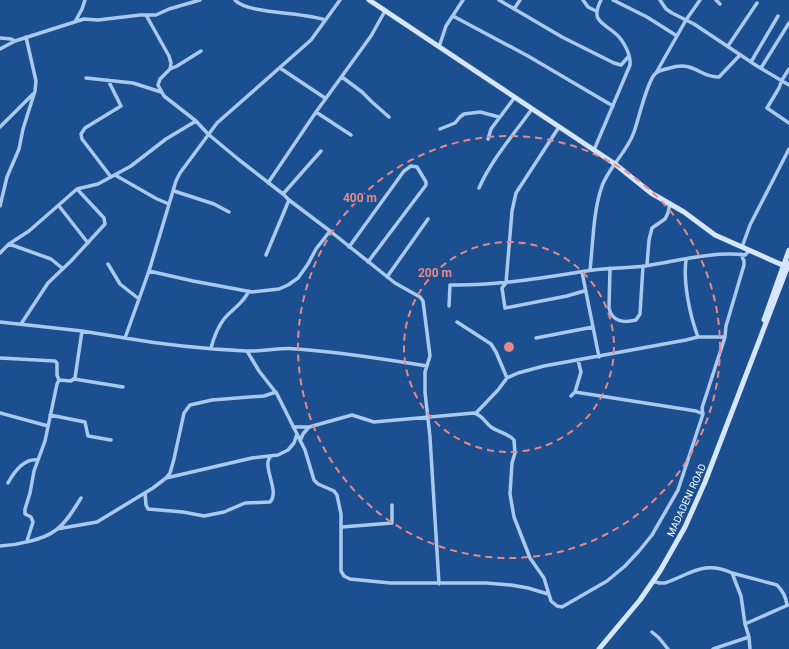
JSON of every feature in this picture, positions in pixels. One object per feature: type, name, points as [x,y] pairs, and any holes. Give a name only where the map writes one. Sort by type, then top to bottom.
[{"type":"street","points":[[75,22],[85,0]]},
{"type":"street","points":[[0,49],[26,37],[84,19],[103,20],[156,15],[169,9],[200,0]]},
{"type":"street","points":[[235,0],[243,6],[292,14],[309,15],[325,20]]},
{"type":"street","points":[[125,338],[180,173],[208,134],[222,118],[311,40],[340,0]]},
{"type":"street","points":[[369,0],[615,164],[651,193],[670,203],[716,235],[774,262],[787,266]]},
{"type":"street","points":[[439,46],[446,26],[464,0]]},
{"type":"street","points":[[499,0],[562,37],[614,63],[621,65],[629,56]]},
{"type":"street","points":[[514,9],[520,0]]},
{"type":"street","points":[[583,0],[588,7],[596,11],[601,23],[617,35],[621,40],[629,56],[630,65],[594,150]]},
{"type":"street","points":[[596,11],[601,0]]},
{"type":"street","points":[[613,0],[647,17],[677,36]]},
{"type":"street","points":[[660,0],[666,9],[789,85]]},
{"type":"street","points":[[590,270],[599,194],[605,178],[632,137],[648,89],[686,20],[700,0]]},
{"type":"street","points":[[716,0],[720,4]]},
{"type":"street","points":[[728,46],[757,3]]},
{"type":"street","points":[[268,183],[325,98],[371,36],[385,12]]},
{"type":"street","points":[[146,15],[169,56],[171,63],[170,69]]},
{"type":"street","points":[[453,16],[528,56],[613,106]]},
{"type":"street","points":[[751,62],[778,16]]},
{"type":"street","points":[[761,68],[789,23]]},
{"type":"street","points":[[0,206],[7,177],[19,149],[23,129],[35,91],[36,81],[26,37]]},
{"type":"street","points":[[0,38],[15,41]]},
{"type":"street","points":[[161,92],[158,82],[170,69],[178,66],[202,51]]},
{"type":"street","points":[[656,73],[678,65],[683,65],[715,77],[719,77],[722,76],[740,55]]},
{"type":"street","points":[[280,68],[325,98]]},
{"type":"street","points":[[789,69],[782,80],[780,88],[766,108],[789,123]]},
{"type":"street","points":[[342,77],[362,92],[389,117]]},
{"type":"street","points":[[86,78],[133,83],[161,92],[196,121],[208,134],[289,200],[387,277],[420,297],[423,301],[430,356],[425,372],[425,392],[428,416],[439,584]]},
{"type":"street","points":[[108,80],[121,106],[85,128],[80,134],[82,139],[111,177]]},
{"type":"street","points":[[0,127],[35,91]]},
{"type":"street","points":[[488,139],[491,129],[515,97]]},
{"type":"street","points":[[479,188],[485,174],[532,109]]},
{"type":"street","points":[[316,112],[351,136]]},
{"type":"street","points":[[440,129],[455,123],[464,114],[480,112],[499,117]]},
{"type":"street","points":[[0,253],[9,244],[29,231],[77,189],[98,184],[131,166],[166,139],[196,121]]},
{"type":"street","points":[[559,127],[514,198],[506,283],[502,288],[505,308],[567,296],[584,291]]},
{"type":"street","points":[[742,247],[750,224],[789,150]]},
{"type":"street","points":[[283,194],[321,151]]},
{"type":"street","points":[[349,247],[404,171],[408,167],[415,166],[426,182],[426,185],[368,262]]},
{"type":"street","points":[[115,175],[157,199],[169,204]]},
{"type":"street","points":[[21,324],[48,283],[88,243],[102,228],[105,222],[104,218],[77,189]]},
{"type":"street","points":[[174,191],[214,204],[229,212]]},
{"type":"street","points":[[266,255],[289,200]]},
{"type":"street","points":[[610,268],[610,314],[617,320],[636,320],[640,314],[645,266],[652,228],[665,219],[670,203]]},
{"type":"street","points":[[59,206],[88,243]]},
{"type":"street","points":[[387,277],[428,219]]},
{"type":"street","points":[[148,271],[249,291],[258,292],[279,289],[298,278],[316,249],[330,231]]},
{"type":"street","points":[[9,244],[51,259],[62,268]]},
{"type":"street","name":"MADADENI ROAD","points":[[599,649],[640,600],[686,527],[705,482],[787,266],[789,250]]},
{"type":"street","points":[[449,306],[450,285],[473,286],[506,283],[590,270],[645,266],[712,255],[745,255],[749,251]]},
{"type":"street","points":[[294,427],[309,426],[352,415],[374,422],[428,416],[476,413],[481,416],[500,433],[510,436],[514,440],[515,453],[512,463],[510,484],[511,502],[514,516],[530,558],[544,578],[551,601],[557,606],[562,607],[607,582],[625,566],[652,535],[678,490],[703,414],[702,408],[725,336],[726,326],[744,265],[741,254]]},
{"type":"street","points":[[774,262],[787,257]]},
{"type":"street","points":[[686,260],[684,272],[687,293],[692,321],[698,338]]},
{"type":"street","points":[[108,264],[120,284],[139,299]]},
{"type":"street","points":[[582,272],[584,291],[599,357]]},
{"type":"street","points":[[211,348],[214,335],[219,325],[224,318],[241,303],[249,291]]},
{"type":"street","points":[[0,322],[82,331],[164,344],[247,351],[296,348],[427,366]]},
{"type":"street","points":[[456,322],[491,344],[496,352],[506,378]]},
{"type":"street","points":[[536,338],[593,327]]},
{"type":"street","points":[[74,379],[77,373],[82,331]]},
{"type":"street","points":[[476,413],[498,390],[506,378],[518,373],[544,366],[698,338],[725,336]]},
{"type":"street","points":[[247,351],[259,371],[276,392],[309,459],[314,480],[318,484],[334,491],[337,495],[342,527],[341,571],[346,578],[390,583],[486,583],[528,588],[548,594]]},
{"type":"street","points":[[0,358],[55,361],[58,365],[57,375],[59,380],[45,441],[38,460],[24,512],[26,516],[31,517],[33,522],[27,541]]},
{"type":"street","points":[[571,396],[576,392],[580,372],[578,360]]},
{"type":"street","points":[[59,380],[71,381],[74,379],[123,387]]},
{"type":"street","points":[[166,478],[172,467],[184,413],[188,407],[212,400],[264,396],[276,392]]},
{"type":"street","points":[[576,392],[696,411],[703,414]]},
{"type":"street","points":[[696,411],[702,408]]},
{"type":"street","points":[[0,413],[48,426]]},
{"type":"street","points":[[50,414],[85,422],[88,436],[111,440]]},
{"type":"street","points":[[300,441],[309,426]]},
{"type":"street","points":[[0,546],[44,537],[58,529],[97,522],[145,493],[166,478],[261,456],[278,455],[288,450],[294,442],[297,434]]},
{"type":"street","points":[[145,493],[146,505],[148,509],[183,512],[204,516],[224,512],[245,503],[270,502],[273,499],[273,490],[268,462],[271,456]]},
{"type":"street","points":[[8,483],[20,467],[33,460],[38,460]]},
{"type":"street","points":[[58,529],[73,511],[81,498]]},
{"type":"street","points":[[342,527],[392,523],[392,505]]},
{"type":"street","points":[[653,581],[662,584],[696,570],[715,567],[776,586],[781,589],[786,597],[788,605],[745,624]]},
{"type":"street","points":[[732,573],[741,596],[750,649]]},
{"type":"street","points":[[652,632],[660,638],[668,649]]},
{"type":"street","points":[[713,649],[749,637]]}]
